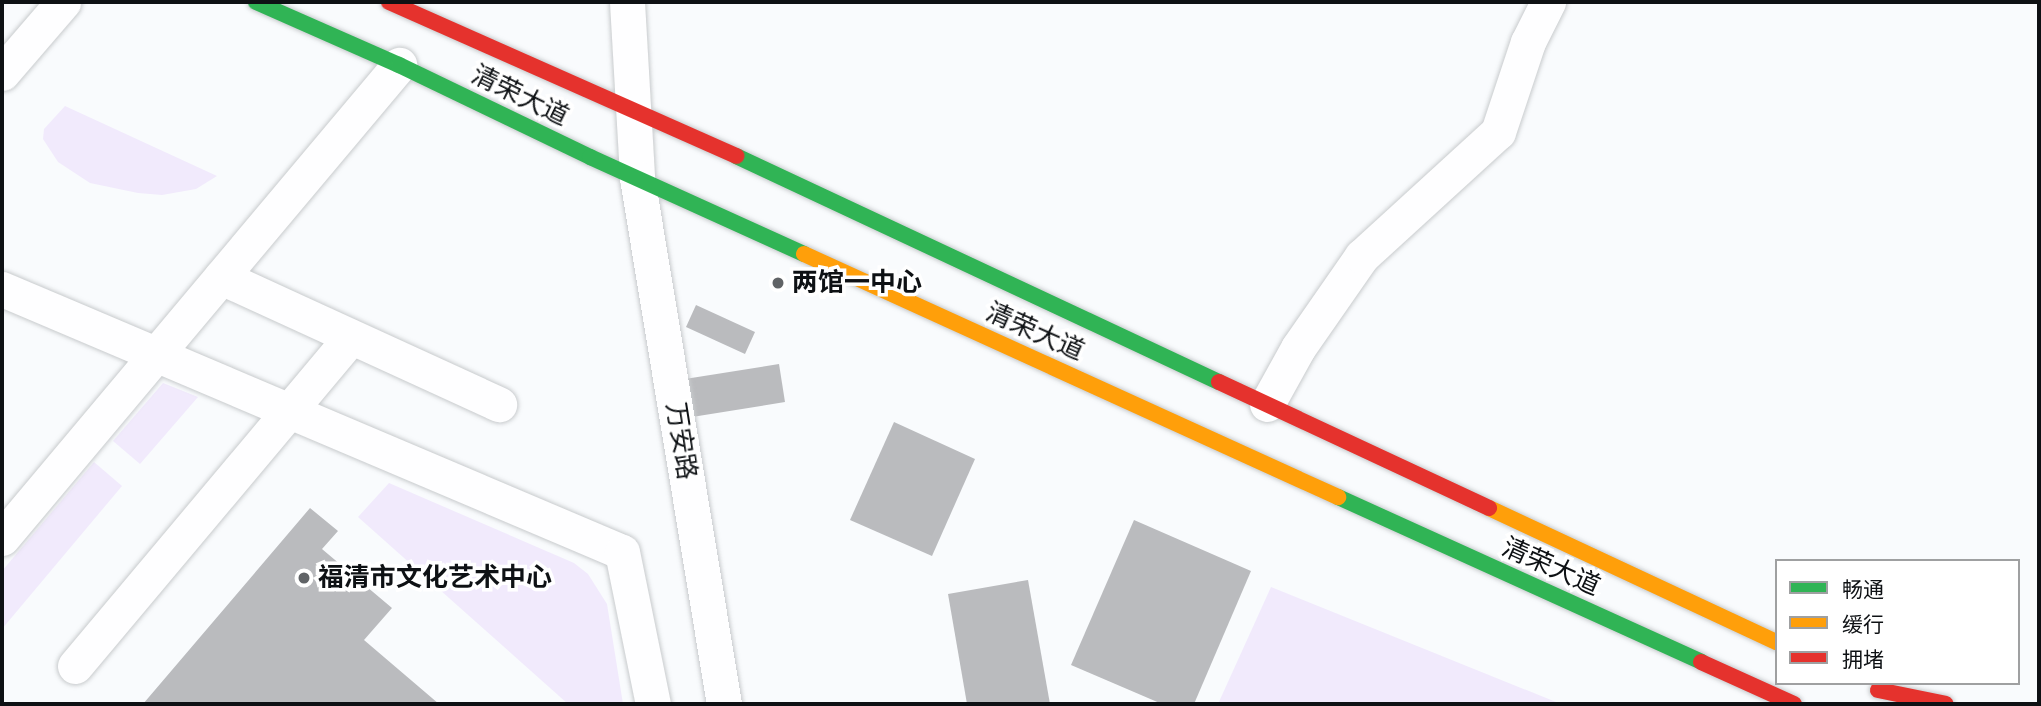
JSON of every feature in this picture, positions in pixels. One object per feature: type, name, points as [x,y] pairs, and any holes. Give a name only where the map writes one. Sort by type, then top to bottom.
[{"type":"main road","name":"清荣大道","points":[[256,2],[1794,704]]},
{"type":"main road","name":"清荣大道","points":[[389,2],[634,111],[1775,641]]},
{"type":"main road","points":[[1749,684],[1769,704]]},
{"type":"main road","points":[[1871,686],[1912,704]]},
{"type":"main road","points":[[1871,686],[1945,704]]},
{"type":"street","points":[[2,73],[62,2]]},
{"type":"street","name":"万安路","points":[[626,2],[637,178],[724,704]]},
{"type":"street","points":[[1267,404],[1298,348],[1362,256],[1498,132],[1528,42],[1548,2]]},
{"type":"street","points":[[2,538],[399,65]]},
{"type":"street","points":[[221,277],[499,404]]},
{"type":"street","points":[[2,289],[622,552],[653,704]]},
{"type":"street","points":[[75,666],[351,337]]},
{"type":"shaded area","points":[[65,106],[217,176],[196,189],[162,195],[90,183],[58,162],[43,139],[44,129]]},
{"type":"shaded area","points":[[163,383],[198,397],[140,464],[113,441]]},
{"type":"shaded area","points":[[94,462],[122,486],[2,629],[2,571]]},
{"type":"shaded area","points":[[389,483],[574,563],[588,574],[607,604],[623,704],[568,704],[358,517]]},
{"type":"shaded area","points":[[1271,587],[1561,704],[1218,704]]},
{"type":"building","points":[[696,305],[755,332],[745,354],[686,327]]},
{"type":"building","points":[[779,364],[785,402],[692,417],[685,379]]},
{"type":"building","points":[[894,422],[975,459],[932,556],[850,520]]},
{"type":"building","name":"福清市文化艺术中心","points":[[310,508],[338,531],[322,549],[392,608],[364,640],[439,704],[143,704]]},
{"type":"building","points":[[1134,520],[1251,571],[1194,704],[1162,704],[1071,665]]},
{"type":"building","points":[[1028,580],[1050,704],[967,704],[948,594]]},
{"type":"traffic: fast","points":[[256,2],[399,65],[590,157],[804,254]]},
{"type":"traffic: fast","points":[[736,156],[1219,382]]},
{"type":"traffic: fast","points":[[1338,497],[1701,662]]},
{"type":"traffic: slow","points":[[804,254],[1338,497]]},
{"type":"traffic: slow","points":[[1489,508],[1775,641]]},
{"type":"traffic: jam","points":[[389,2],[736,156]]},
{"type":"traffic: jam","points":[[1219,382],[1489,508]]},
{"type":"traffic: jam","points":[[1701,662],[1794,704]]},
{"type":"traffic: jam","points":[[1878,690],[1946,704]]},
{"type":"place","name":"两馆一中心","points":[[778,283]]},
{"type":"place","name":"福清市文化艺术中心","points":[[304,578]]}]
